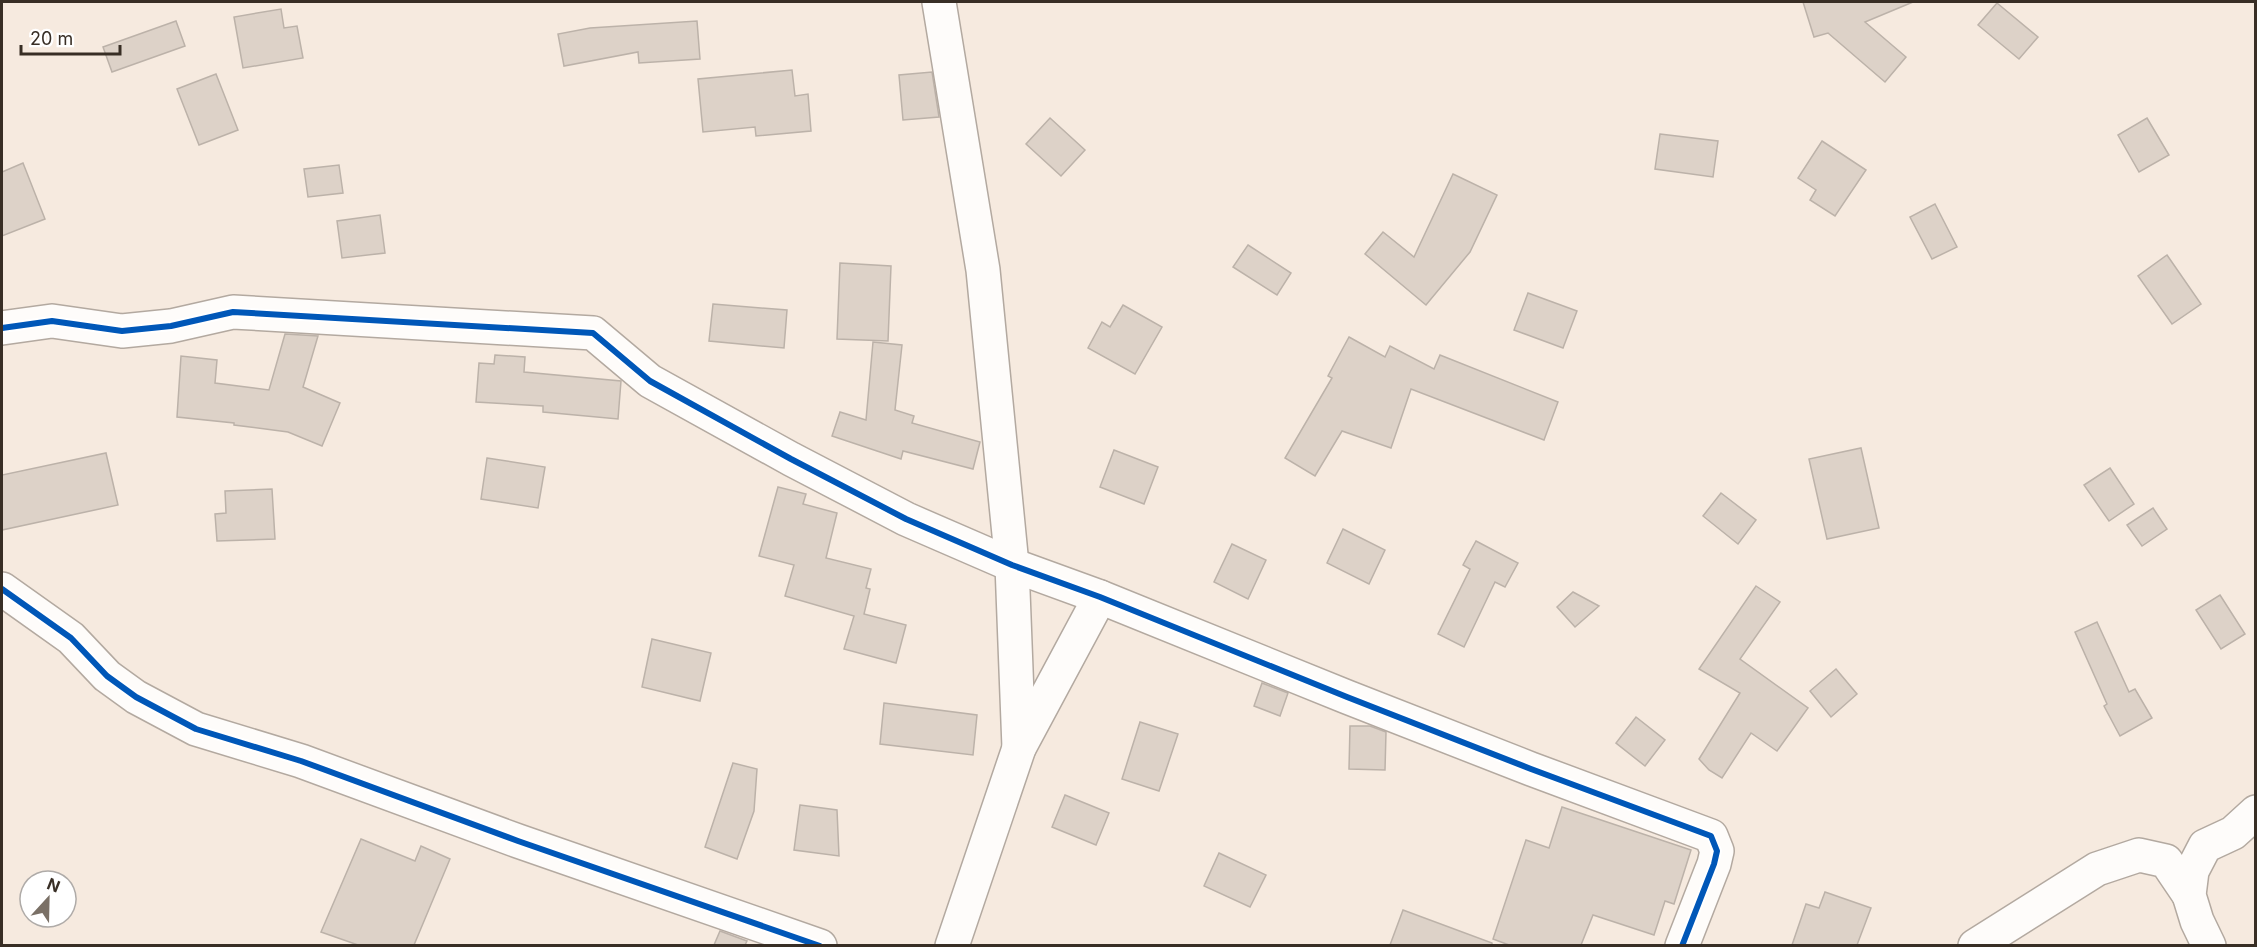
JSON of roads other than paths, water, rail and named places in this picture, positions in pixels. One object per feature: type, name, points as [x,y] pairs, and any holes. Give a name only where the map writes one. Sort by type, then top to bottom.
[{"type":"street","points":[[939,2],[983,270],[1012,565],[1019,748]]},
{"type":"street","points":[[2,328],[52,321],[122,331],[171,326],[233,312],[593,333],[650,381],[781,454],[906,519],[1012,565],[1100,597],[1477,748],[1712,836],[1717,851],[1714,864],[1682,945]]},
{"type":"street","points":[[2,589],[71,638],[107,676],[136,697],[196,729],[301,761],[518,841],[820,945]]},
{"type":"street","points":[[952,945],[1019,748],[1100,597]]},
{"type":"street","points":[[2189,895],[2192,871],[2205,846],[2233,833],[2256,812]]},
{"type":"street","points":[[1975,945],[2097,869],[2139,855],[2166,861],[2189,895],[2197,921],[2210,945]]}]
